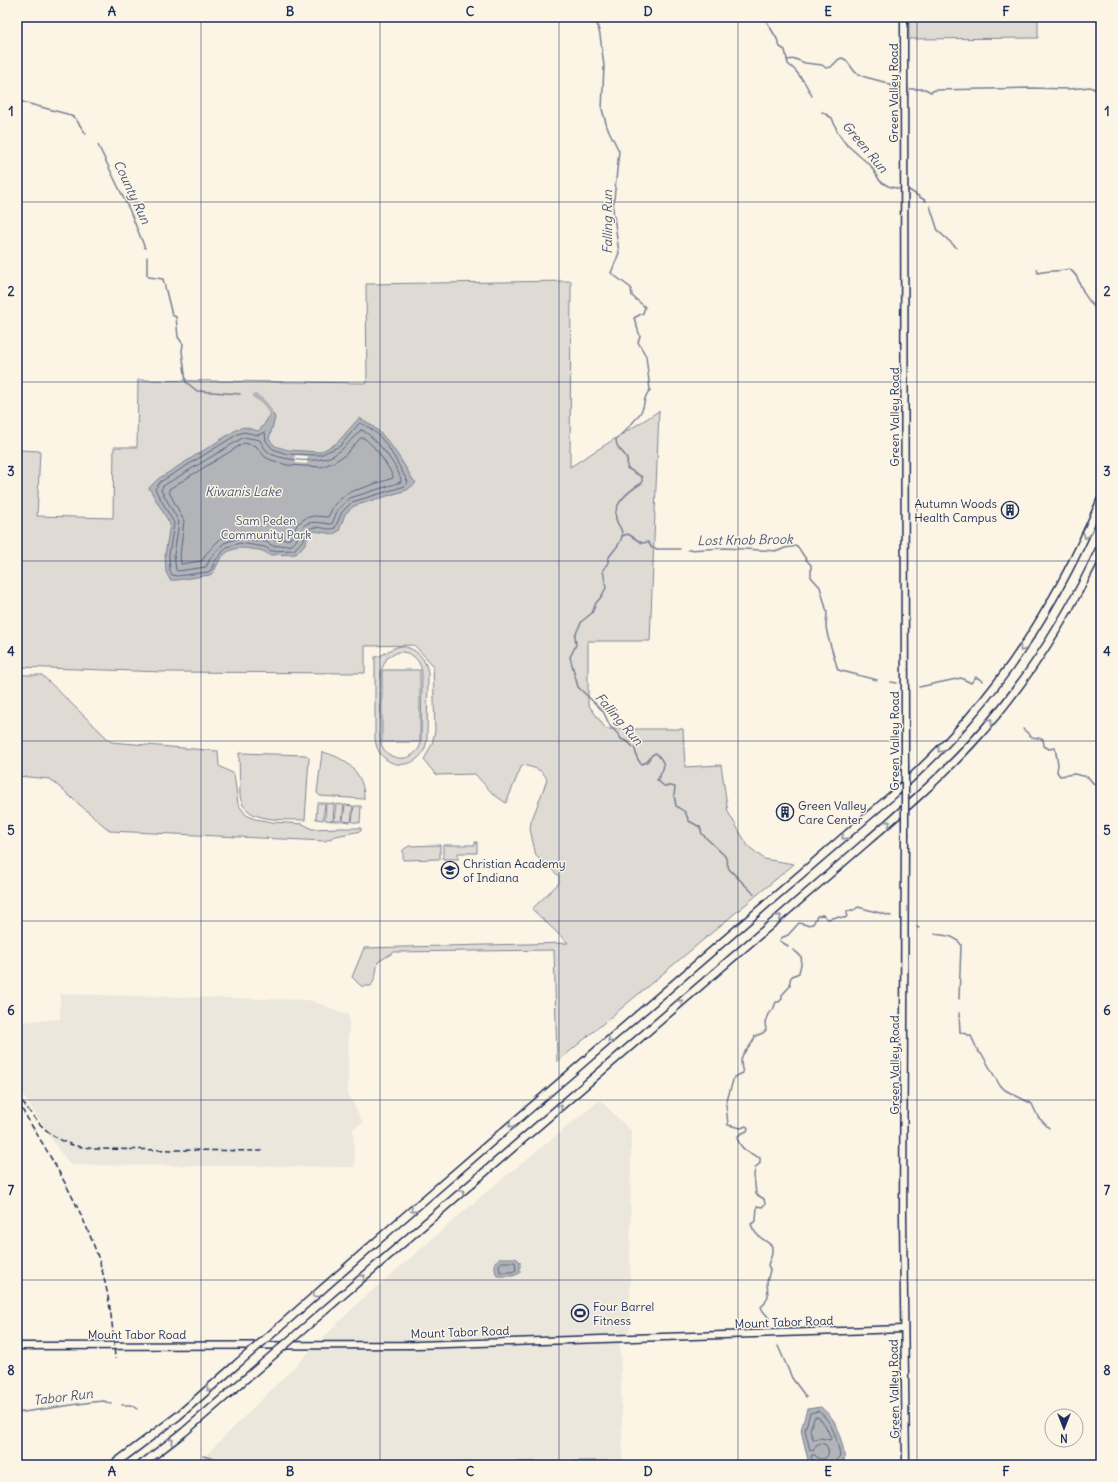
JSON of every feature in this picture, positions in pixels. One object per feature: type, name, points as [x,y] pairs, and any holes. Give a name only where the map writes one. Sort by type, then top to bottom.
[{"type":"highway","points":[[113,1465],[184,1411],[394,1226],[896,792],[933,757],[986,698],[1030,637],[1049,607],[1074,561],[1101,500]]},
{"type":"highway","points":[[141,1465],[265,1362],[858,849],[938,777],[984,729],[1007,701],[1032,666],[1056,631],[1077,595],[1101,546]]},
{"type":"street","name":"Green Valley Road","points":[[904,17],[904,1329],[906,1465]]},
{"type":"street","name":"Mount Tabor Road","points":[[17,1346],[417,1345],[904,1329]]},
{"type":"shaded area","points":[[60,994],[309,1000],[349,1015],[348,1093],[363,1123],[353,1129],[355,1167],[71,1165],[60,1152],[17,1086],[17,1022],[60,1019]]},
{"type":"shaded area","points":[[600,1100],[631,1131],[630,1329],[620,1343],[623,1465],[196,1465],[358,1303],[491,1188]]},
{"type":"green space","points":[[909,17],[1038,17],[1038,38],[909,39]]},
{"type":"green space","name":"Sam Peden Community Park","points":[[571,281],[570,467],[659,411],[650,641],[588,641],[588,704],[606,729],[683,729],[685,767],[721,765],[728,812],[748,846],[764,859],[794,864],[557,1062],[554,950],[394,952],[378,962],[375,978],[371,986],[361,986],[352,977],[364,948],[568,943],[532,909],[559,883],[559,876],[536,856],[530,829],[531,822],[547,780],[543,773],[537,769],[522,765],[506,803],[493,794],[475,774],[436,775],[424,760],[432,744],[435,731],[433,665],[414,645],[365,646],[365,673],[165,672],[17,667],[17,450],[40,451],[37,516],[113,518],[114,447],[137,447],[138,380],[367,383],[366,284]]},
{"type":"green space","points":[[397,647],[406,647],[416,651],[423,658],[428,673],[427,739],[424,750],[418,758],[410,763],[401,764],[392,763],[384,758],[378,749],[375,738],[375,657],[381,656]],"holes":[[[398,652],[411,655],[417,660],[420,664],[422,673],[421,743],[412,755],[405,758],[399,758],[386,752],[382,746],[380,738],[381,670],[387,658]]]},
{"type":"green space","points":[[382,670],[420,670],[420,742],[382,742]]},
{"type":"green space","points":[[17,675],[42,675],[111,742],[218,751],[219,766],[234,774],[238,804],[246,815],[255,819],[272,822],[303,824],[312,829],[361,828],[361,831],[336,836],[325,841],[110,831],[50,779],[17,776]]},
{"type":"green space","points":[[322,752],[330,754],[346,762],[352,768],[361,781],[364,799],[320,796],[317,793]]},
{"type":"green space","points":[[239,753],[306,755],[309,758],[305,820],[277,819],[257,816],[243,805],[240,796]]},
{"type":"green space","points":[[317,803],[325,803],[323,820],[316,819]]},
{"type":"green space","points":[[326,803],[334,804],[333,821],[325,820]]},
{"type":"green space","points":[[336,804],[344,805],[342,821],[334,821]]},
{"type":"green space","points":[[345,805],[353,806],[351,822],[343,821]]},
{"type":"green space","points":[[354,806],[361,806],[360,823],[352,822]]},
{"type":"green space","points":[[475,842],[477,842],[477,853],[458,853],[458,859],[443,859],[443,845],[475,845]]},
{"type":"green space","points":[[440,845],[440,859],[403,860],[403,850],[409,846]]},
{"type":"water","name":"Kiwanis Lake","points":[[273,413],[275,418],[269,439],[275,446],[288,450],[320,452],[337,443],[359,418],[374,427],[386,439],[416,483],[407,490],[354,506],[345,514],[339,531],[333,534],[314,531],[309,534],[306,543],[296,554],[269,555],[258,550],[246,548],[235,549],[223,556],[210,575],[170,580],[166,572],[165,555],[170,524],[149,488],[158,479],[236,430],[244,427],[258,431]]},
{"type":"water","points":[[500,1258],[516,1258],[520,1262],[520,1273],[513,1276],[497,1276],[495,1262]]},
{"type":"water","points":[[821,1407],[830,1415],[838,1430],[844,1452],[844,1461],[839,1462],[837,1465],[811,1465],[808,1460],[801,1430],[807,1409]]},
{"type":"pier","points":[[295,455],[308,456],[307,464],[296,463]]},
{"type":"waterway","name":"Falling Run","points":[[599,17],[596,20],[600,35],[604,66],[602,109],[607,127],[619,151],[613,209],[619,253],[611,273],[631,288],[632,296],[645,307],[643,313],[634,318],[640,336],[638,342],[646,356],[650,390],[645,398],[640,414],[616,439],[618,447],[627,458],[627,468],[642,477],[642,483],[622,499],[616,510],[617,522],[622,536],[603,570],[606,588],[596,603],[592,613],[582,621],[575,635],[576,645],[570,657],[578,687],[603,711],[610,726],[621,739],[628,742],[635,749],[637,758],[641,764],[647,762],[652,755],[656,753],[660,757],[664,766],[657,780],[664,786],[675,787],[674,795],[676,806],[685,812],[689,821],[700,827],[702,834],[725,856],[729,869],[754,894]]},
{"type":"waterway","name":"Green Run","points":[[764,17],[780,47],[785,50],[788,64],[795,70],[805,83],[812,96]]},
{"type":"waterway","points":[[787,60],[795,59],[805,63],[822,65],[826,68],[831,67],[842,58],[846,60],[855,72],[865,77],[884,82],[898,89]]},
{"type":"waterway","points":[[910,89],[925,89],[931,92],[935,90],[1030,88],[1069,89],[1090,87],[1096,90],[1101,89]]},
{"type":"waterway","name":"County Run","points":[[17,103],[22,102],[67,114],[75,118],[86,134]]},
{"type":"waterway","name":"Green Run","points":[[822,112],[832,118],[838,133],[846,144],[871,166],[880,181],[888,186],[899,189]]},
{"type":"waterway","name":"County Run","points":[[98,145],[129,209],[145,248]]},
{"type":"waterway","name":"Green Run","points":[[909,190],[926,201]]},
{"type":"waterway","name":"Green Run","points":[[930,206],[938,231],[957,248]]},
{"type":"waterway","name":"County Run","points":[[147,257],[147,275],[149,277],[163,279],[172,315],[176,317],[178,337],[183,344],[182,351],[186,382],[197,391],[240,394]]},
{"type":"waterway","name":"Green Run","points":[[1037,269],[1038,273],[1069,269],[1072,271],[1076,276],[1082,290],[1101,316]]},
{"type":"waterway","name":"County Run","points":[[255,396],[265,404],[271,414]]},
{"type":"waterway","name":"Lost Knob Brook","points":[[622,536],[628,534],[642,543],[648,542],[652,548],[680,549]]},
{"type":"waterway","name":"Lost Knob Brook","points":[[688,550],[725,548],[778,551],[797,546],[811,565],[811,577],[820,587],[827,612],[826,627],[828,637],[838,670],[877,680]]},
{"type":"waterway","name":"Lost Knob Brook","points":[[919,687],[961,678],[971,683],[976,677],[983,681]]},
{"type":"waterway","name":"Lost Knob Brook","points":[[891,682],[897,683]]},
{"type":"waterway","name":"Lost Knob Brook","points":[[1023,729],[1032,737],[1043,739],[1044,746],[1049,749],[1055,748],[1058,764],[1057,772],[1060,776],[1074,774],[1088,777],[1097,785],[1101,783],[1099,775],[1101,775]]},
{"type":"waterway","points":[[788,946],[780,941],[781,938],[788,935],[799,923],[807,925],[813,924],[817,916],[823,915],[828,919],[837,917],[845,918],[847,916],[847,911],[854,910],[858,907],[891,916]]},
{"type":"waterway","points":[[935,934],[956,939],[961,945],[959,999]]},
{"type":"waterway","name":"Falling Run","points":[[769,1318],[761,1307],[765,1303],[768,1296],[767,1282],[770,1270],[768,1265],[772,1254],[772,1246],[757,1235],[751,1224],[756,1221],[757,1206],[762,1207],[765,1204],[764,1199],[756,1194],[754,1176],[755,1168],[760,1163],[760,1158],[749,1153],[743,1148],[737,1138],[740,1134],[747,1131],[748,1128],[746,1126],[741,1128],[728,1125],[726,1104],[734,1077],[743,1073],[741,1065],[742,1055],[753,1042],[755,1036],[766,1030],[765,1023],[768,1014],[773,1010],[776,1002],[779,1002],[782,999],[782,995],[790,986],[791,977],[799,973],[802,960],[800,955],[793,950]]},
{"type":"waterway","points":[[959,1013],[960,1032],[971,1036],[978,1051],[983,1056],[999,1084],[1005,1090],[1032,1104],[1038,1117],[1049,1128]]},
{"type":"waterway","name":"Falling Run","points":[[778,1346],[792,1378],[806,1397]]},
{"type":"waterway","name":"Tabor Run","points":[[17,1413],[92,1402],[104,1401],[111,1404]]},
{"type":"waterway","name":"Tabor Run","points":[[122,1405],[131,1405],[137,1409]]},
{"type":"waterway","name":"Tabor Run","points":[[203,1456],[216,1459],[257,1463]]},
{"type":"waterway","name":"Falling Run","points":[[843,1460],[846,1465]]},
{"type":"waterway","points":[[331,1465],[421,1462],[623,1461],[623,1465]]},
{"type":"waterway","name":"Tabor Run","points":[[270,1465],[288,1465]]},
{"type":"waterway","name":"Tabor Run","points":[[304,1465],[316,1465]]},
{"type":"railway","points":[[17,1094],[39,1124],[61,1140],[76,1146],[94,1149],[262,1151]]},
{"type":"railway","points":[[17,1101],[72,1196],[82,1216],[98,1257],[108,1295],[112,1320],[115,1359]]},
{"type":"place","name":"Autumn Woods Health Campus","points":[[1010,510]]},
{"type":"place","name":"Green Valley Care Center","points":[[785,812]]},
{"type":"place","name":"Christian Academy of Indiana","points":[[450,870]]},
{"type":"place","name":"Four Barrel Fitness","points":[[580,1313]]}]
